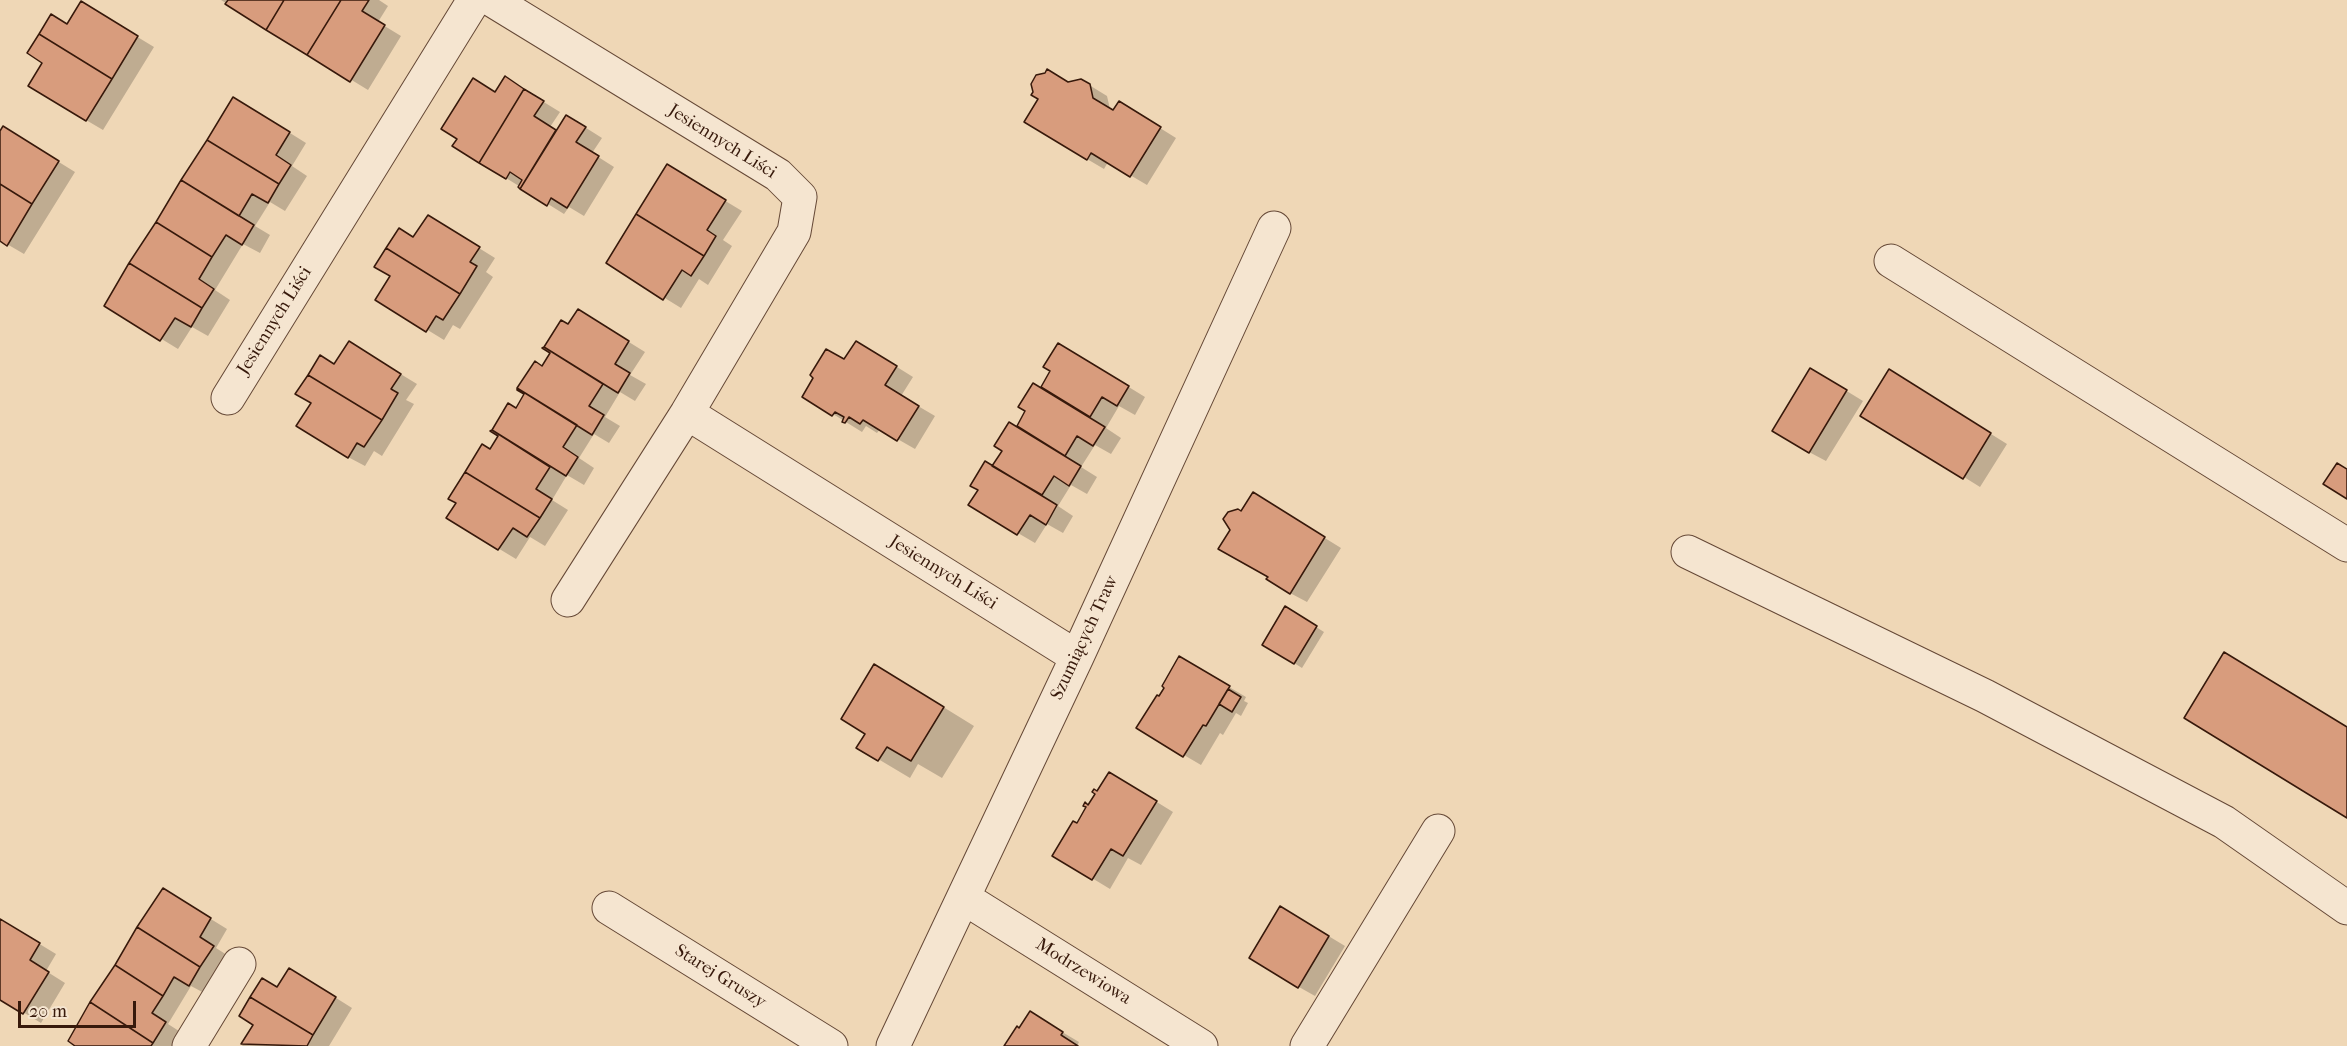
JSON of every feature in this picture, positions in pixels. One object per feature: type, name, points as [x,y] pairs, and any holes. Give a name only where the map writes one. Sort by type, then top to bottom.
[{"type":"street","name":"Jesiennych Liści","points":[[228,398],[474,0]]},
{"type":"street","name":"Jesiennych Liści","points":[[492,0],[778,175],[800,197],[794,232],[687,413],[568,600]]},
{"type":"street","name":"Szumiących Traw","points":[[893,1046],[1077,657],[1274,228]]},
{"type":"street","points":[[1892,261],[2347,545]]},
{"type":"street","name":"Jesiennych Liści","points":[[687,413],[1077,657]]},
{"type":"street","points":[[1688,552],[1985,696],[2224,822],[2347,908]]},
{"type":"street","points":[[1307,1046],[1438,831]]},
{"type":"street","name":"Modrzewiowa","points":[[964,898],[1201,1046]]},
{"type":"street","name":"Starej Gruszy","points":[[609,908],[831,1046]]},
{"type":"street","points":[[189,1046],[239,964]]},
{"type":"building","points":[[228,0],[284,0],[266,30],[225,4]]},
{"type":"building","points":[[284,0],[341,0],[307,55],[266,30]]},
{"type":"building","points":[[341,0],[369,0],[362,11],[385,25],[350,82],[307,55]]},
{"type":"building","points":[[81,1],[138,36],[112,79],[39,34],[51,14],[67,24]]},
{"type":"building","points":[[39,34],[112,79],[86,121],[28,86],[42,63],[27,53]]},
{"type":"building","points":[[1047,69],[1068,82],[1081,79],[1090,84],[1093,98],[1113,110],[1119,101],[1161,127],[1130,177],[1091,153],[1087,160],[1024,122],[1038,99],[1031,95],[1033,92],[1031,84],[1036,75],[1045,73]]},
{"type":"building","points":[[505,76],[524,89],[479,163],[452,146],[457,139],[441,129],[473,78],[495,92]]},
{"type":"building","points":[[524,89],[544,101],[534,116],[556,130],[520,189],[518,187],[522,180],[510,172],[506,179],[479,163]]},
{"type":"building","points":[[233,97],[290,132],[276,155],[291,165],[279,184],[207,140]]},
{"type":"building","points":[[566,115],[586,127],[576,142],[599,156],[567,208],[551,198],[547,206],[520,189]]},
{"type":"building","points":[[3,126],[59,161],[32,204],[0,184],[0,131]]},
{"type":"building","points":[[207,140],[279,184],[268,203],[252,194],[239,216],[181,180]]},
{"type":"building","points":[[667,164],[726,200],[707,230],[716,236],[704,256],[636,214]]},
{"type":"building","points":[[181,180],[254,225],[242,245],[226,235],[212,257],[156,222]]},
{"type":"building","points":[[0,184],[32,204],[7,246],[0,241]]},
{"type":"building","points":[[636,214],[704,256],[691,276],[682,270],[663,300],[606,263]]},
{"type":"building","points":[[428,215],[480,247],[470,262],[477,266],[460,294],[386,248],[399,228],[413,237]]},
{"type":"building","points":[[156,222],[212,257],[199,279],[214,289],[202,308],[129,263]]},
{"type":"building","points":[[386,248],[460,294],[443,320],[436,316],[426,332],[375,300],[390,276],[374,267]]},
{"type":"building","points":[[129,263],[202,308],[191,327],[175,318],[160,341],[104,306]]},
{"type":"building","points":[[578,309],[629,341],[615,364],[630,373],[618,393],[544,347],[561,320],[568,324]]},
{"type":"building","points":[[349,341],[401,374],[391,389],[398,393],[382,420],[308,375],[320,355],[334,364]]},
{"type":"building","points":[[856,341],[897,366],[885,385],[919,406],[897,441],[863,420],[860,424],[849,417],[845,423],[842,422],[844,417],[835,412],[832,416],[802,397],[813,378],[810,375],[826,349],[844,359]]},
{"type":"building","points":[[1058,343],[1129,386],[1117,406],[1102,397],[1090,417],[1041,387],[1050,371],[1043,367]]},
{"type":"building","points":[[544,347],[603,384],[589,406],[604,415],[592,435],[517,388],[535,361],[542,366],[550,353],[542,348]]},
{"type":"building","points":[[1810,368],[1847,390],[1809,453],[1772,431]]},
{"type":"building","points":[[1889,369],[1991,433],[1963,479],[1860,416]]},
{"type":"building","points":[[308,375],[382,420],[364,447],[357,443],[348,458],[296,426],[311,403],[295,394]]},
{"type":"building","points":[[1033,383],[1105,427],[1093,446],[1077,436],[1065,456],[1017,426],[1025,411],[1018,407]]},
{"type":"building","points":[[517,388],[577,425],[563,447],[578,457],[566,476],[492,430],[508,403],[516,408],[524,394]]},
{"type":"building","points":[[1009,422],[1081,466],[1069,486],[1054,476],[1042,495],[992,466],[1002,451],[994,446]]},
{"type":"building","points":[[492,430],[550,467],[536,489],[552,499],[540,518],[465,472],[482,444],[490,449],[498,436],[490,431]]},
{"type":"building","points":[[985,461],[1057,505],[1046,525],[1030,515],[1017,535],[968,505],[978,490],[970,486]]},
{"type":"building","points":[[2337,463],[2347,469],[2347,499],[2323,484]]},
{"type":"building","points":[[465,472],[540,518],[527,537],[513,528],[498,550],[446,518],[456,503],[448,499]]},
{"type":"building","points":[[1253,492],[1325,537],[1290,594],[1266,579],[1268,577],[1218,549],[1230,530],[1223,519],[1228,512],[1238,509],[1241,511]]},
{"type":"building","points":[[1285,606],[1317,626],[1294,664],[1262,645]]},
{"type":"building","points":[[2224,652],[2347,727],[2347,818],[2184,718]]},
{"type":"building","points":[[1179,656],[1230,686],[1206,726],[1203,725],[1183,757],[1136,728],[1164,688],[1162,686]]},
{"type":"building","points":[[874,664],[944,707],[911,761],[887,747],[878,761],[856,748],[865,734],[841,719]]},
{"type":"building","points":[[1228,689],[1241,697],[1232,712],[1219,704]]},
{"type":"building","points":[[1109,772],[1157,801],[1123,856],[1111,849],[1092,880],[1052,856],[1073,821],[1077,823],[1086,807],[1083,806],[1085,802],[1088,805],[1095,794],[1092,792],[1094,789],[1097,791]]},
{"type":"building","points":[[163,888],[211,918],[200,937],[214,946],[200,967],[137,927]]},
{"type":"building","points":[[1280,906],[1329,936],[1298,988],[1249,958]]},
{"type":"building","points":[[0,919],[40,943],[30,960],[49,972],[23,1014],[0,1000]]},
{"type":"building","points":[[137,927],[200,967],[189,986],[174,977],[163,996],[115,965]]},
{"type":"building","points":[[115,965],[163,996],[152,1013],[166,1022],[153,1043],[90,1002]]},
{"type":"building","points":[[289,968],[336,997],[313,1035],[250,997],[262,978],[277,987]]},
{"type":"building","points":[[250,997],[313,1035],[307,1046],[241,1044],[253,1025],[239,1016]]},
{"type":"building","points":[[90,1002],[153,1043],[151,1046],[75,1046],[68,1041]]},
{"type":"building","points":[[1030,1011],[1063,1032],[1061,1035],[1078,1046],[1004,1046]]}]
